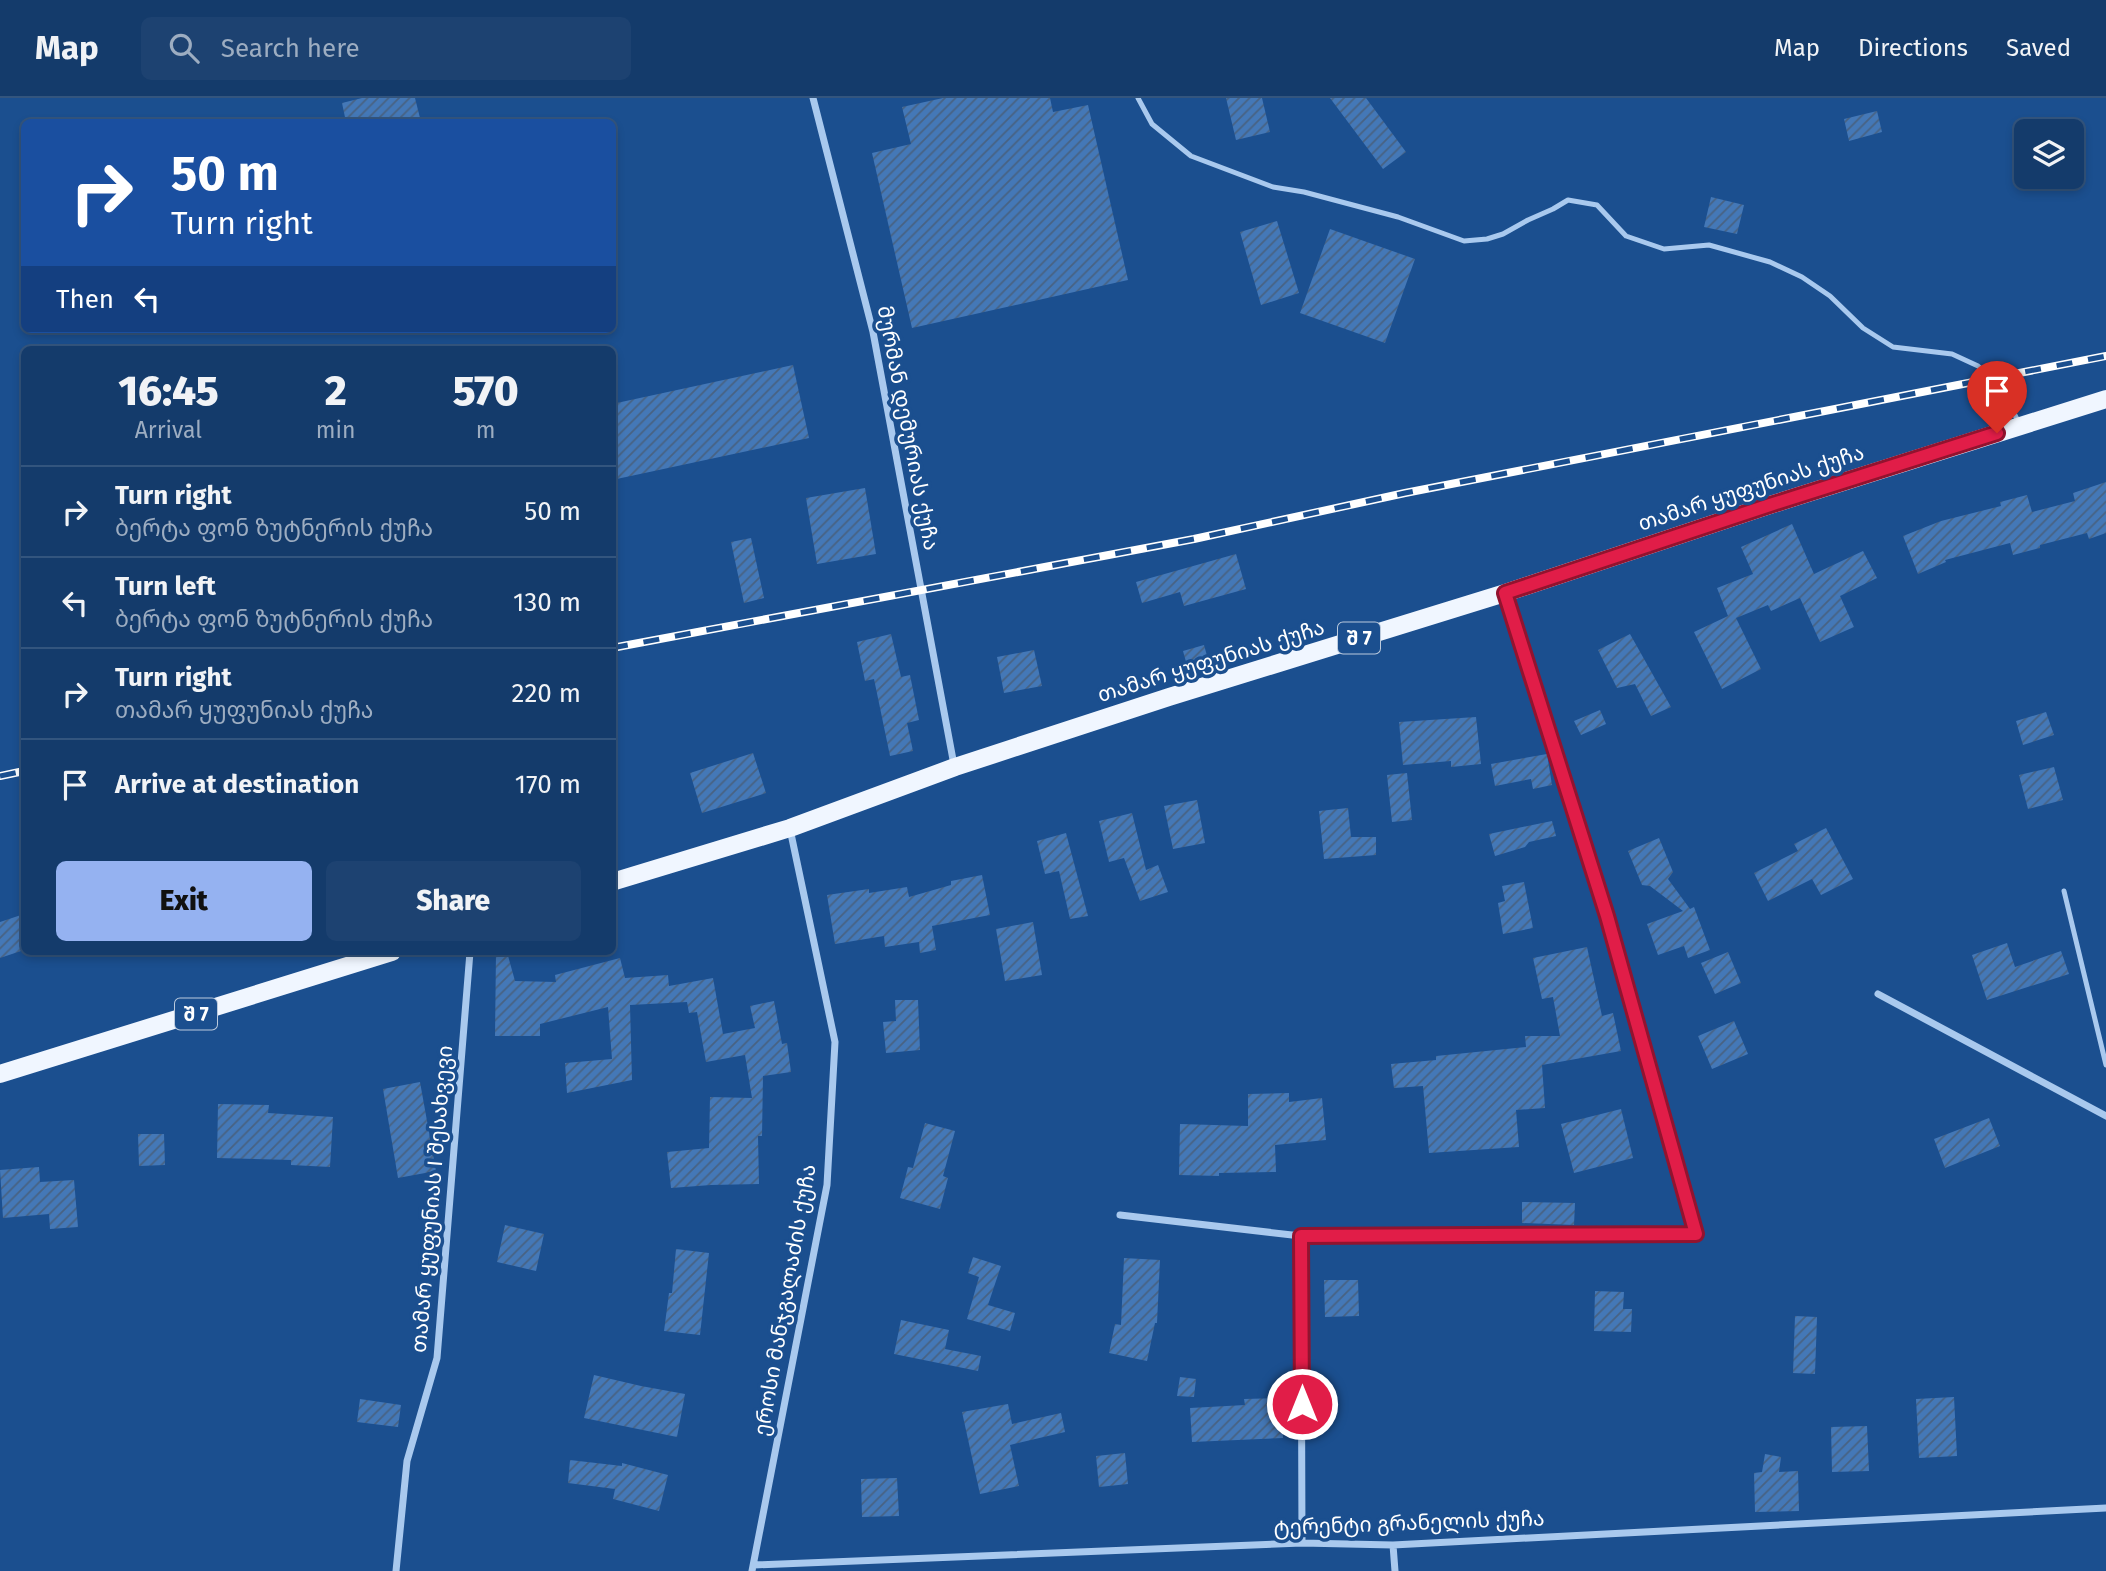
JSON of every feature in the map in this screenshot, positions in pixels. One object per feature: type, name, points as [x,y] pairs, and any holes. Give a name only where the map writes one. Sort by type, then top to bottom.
[{"type":"main road","name":"თამარ ყუფუნიას ქუჩა","points":[[616,881],[790,828],[955,767],[1170,697],[1505,593],[1718,522],[2106,399]]},
{"type":"main road","name":"შ 7","points":[[0,1074],[382,955]]},
{"type":"street","name":"მურმან დემურიას ქუჩა","points":[[813,98],[873,332],[955,767]]},
{"type":"street","points":[[1120,1215],[1301,1236],[1696,1234],[1607,916],[1505,593]]},
{"type":"street","name":"ეროსი მანჯგალაძის ქუჩა","points":[[753,1568],[827,1185],[835,1042],[790,828]]},
{"type":"street","name":"თამარ ყუფუნიას I შესახვევი","points":[[397,1571],[407,1461],[438,1358],[470,955]]},
{"type":"street","points":[[1878,994],[2106,1116]]},
{"type":"street","points":[[1301,1236],[1303,1543]]},
{"type":"street","name":"ტერენტი გრანელის ქუჩა","points":[[753,1568],[1303,1543],[1393,1545],[2106,1508]]},
{"type":"street","points":[[1393,1545],[1395,1571]]},
{"type":"lane","points":[[1138,98],[1152,124],[1191,156],[1273,187],[1304,192],[1398,216],[1464,241],[1488,239],[1503,234],[1568,200],[1597,205],[1626,236],[1664,249],[1709,245],[1770,262],[1802,277],[1830,296],[1863,328],[1893,347],[1952,354],[1978,366],[2000,386],[2020,426]]},
{"type":"lane","points":[[2064,891],[2106,1065]]},
{"type":"building","points":[[362,98],[415,98],[420,119],[345,119],[342,103]]},
{"type":"building","points":[[943,98],[1050,98],[1053,112],[1088,105],[1128,280],[912,328],[872,153],[911,144],[902,107]]},
{"type":"building","points":[[1226,98],[1262,98],[1270,132],[1236,140]]},
{"type":"building","points":[[1330,98],[1366,98],[1406,152],[1383,169]]},
{"type":"building","points":[[1877,111],[1882,132],[1849,141],[1844,119]]},
{"type":"building","points":[[1711,197],[1744,205],[1737,234],[1704,227]]},
{"type":"building","points":[[1277,221],[1299,293],[1261,305],[1240,232]]},
{"type":"building","points":[[1330,229],[1415,259],[1385,343],[1300,313]]},
{"type":"building","points":[[793,365],[809,438],[616,479],[616,403]]},
{"type":"building","points":[[2106,482],[2106,533],[2089,539],[2087,533],[2013,555],[2010,543],[1945,560],[1946,562],[1918,574],[1903,536],[1941,521],[2001,506],[2000,502],[2027,495],[2032,512],[2075,501],[2073,493]]},
{"type":"building","points":[[865,488],[876,554],[817,564],[806,498]]},
{"type":"building","points":[[1792,524],[1814,574],[1863,551],[1877,578],[1840,596],[1854,627],[1820,642],[1800,598],[1771,611],[1768,605],[1736,618],[1761,669],[1722,689],[1694,632],[1728,616],[1717,588],[1753,574],[1741,547]]},
{"type":"building","points":[[751,538],[764,598],[744,603],[731,542]]},
{"type":"building","points":[[1236,554],[1246,589],[1184,606],[1180,592],[1142,603],[1136,582]]},
{"type":"building","points":[[891,634],[901,677],[910,675],[919,720],[907,723],[913,751],[890,756],[874,679],[865,681],[857,642]]},
{"type":"building","points":[[1630,634],[1671,707],[1651,716],[1635,684],[1617,688],[1598,650]]},
{"type":"building","points":[[1204,645],[1209,663],[1188,669],[1183,651]]},
{"type":"building","points":[[1034,650],[1042,686],[1004,693],[997,657]]},
{"type":"building","points":[[1600,710],[1606,724],[1581,735],[1574,721]]},
{"type":"building","points":[[2046,712],[2054,735],[2023,745],[2016,721]]},
{"type":"building","points":[[1476,717],[1481,764],[1451,767],[1451,761],[1403,765],[1399,722]]},
{"type":"building","points":[[753,753],[766,793],[702,813],[690,773]]},
{"type":"building","points":[[1547,754],[1552,785],[1533,789],[1531,779],[1495,786],[1491,764]]},
{"type":"building","points":[[2054,767],[2063,800],[2028,809],[2019,775]]},
{"type":"building","points":[[1407,773],[1412,820],[1392,822],[1387,775]]},
{"type":"building","points":[[1197,800],[1205,843],[1173,849],[1164,806]]},
{"type":"building","points":[[1348,808],[1351,837],[1376,837],[1376,855],[1324,859],[1319,811]]},
{"type":"building","points":[[1132,813],[1146,870],[1158,865],[1168,892],[1140,901],[1124,858],[1109,862],[1099,821]]},
{"type":"building","points":[[1552,821],[1556,836],[1529,842],[1525,847],[1495,856],[1489,834]]},
{"type":"building","points":[[1826,828],[1853,879],[1821,895],[1812,879],[1768,901],[1754,873],[1798,851],[1794,844]]},
{"type":"building","points":[[1066,833],[1088,916],[1070,919],[1059,871],[1045,874],[1037,841]]},
{"type":"building","points":[[1659,838],[1673,872],[1668,879],[1690,909],[1694,907],[1710,950],[1688,958],[1684,946],[1658,955],[1647,924],[1683,911],[1650,886],[1642,885],[1628,851]]},
{"type":"building","points":[[982,875],[990,915],[932,926],[936,950],[920,953],[919,942],[885,947],[884,936],[835,944],[827,895],[869,889],[869,893],[907,887],[909,897],[951,885],[951,881]]},
{"type":"building","points":[[1524,882],[1533,928],[1503,934],[1498,903],[1505,901],[1502,886]]},
{"type":"building","points":[[21,915],[21,951],[0,958],[0,922]]},
{"type":"building","points":[[1033,922],[1042,975],[1005,981],[996,929]]},
{"type":"building","points":[[2007,943],[2015,967],[2061,951],[2069,974],[1987,1000],[1972,955]]},
{"type":"building","points":[[1587,947],[1602,1016],[1613,1013],[1621,1051],[1542,1065],[1545,1108],[1516,1110],[1519,1147],[1429,1153],[1423,1086],[1394,1088],[1391,1064],[1436,1060],[1436,1056],[1526,1047],[1525,1036],[1560,1036],[1553,997],[1542,999],[1533,958]]},
{"type":"building","points":[[1728,952],[1741,983],[1715,994],[1701,963]]},
{"type":"building","points":[[496,955],[508,955],[515,981],[556,982],[555,975],[620,958],[625,978],[668,975],[669,986],[713,978],[723,1034],[755,1028],[750,1006],[774,1001],[782,1044],[787,1043],[791,1072],[763,1076],[762,1136],[758,1136],[759,1184],[671,1188],[667,1152],[709,1148],[710,1097],[752,1098],[745,1055],[706,1062],[697,1012],[689,1013],[687,1002],[630,1005],[632,1080],[567,1093],[565,1063],[612,1059],[608,1007],[540,1024],[540,1036],[495,1036]]},
{"type":"building","points":[[895,1000],[918,1000],[920,1050],[886,1053],[883,1022],[896,1021]]},
{"type":"building","points":[[1734,1021],[1748,1054],[1712,1069],[1698,1036]]},
{"type":"building","points":[[420,1082],[436,1171],[398,1178],[383,1089]]},
{"type":"building","points":[[1289,1093],[1289,1102],[1322,1098],[1326,1140],[1275,1145],[1276,1172],[1219,1173],[1219,1176],[1179,1175],[1180,1124],[1248,1126],[1248,1094]]},
{"type":"building","points":[[218,1104],[269,1105],[268,1113],[333,1117],[330,1167],[291,1165],[291,1160],[217,1158]]},
{"type":"building","points":[[1621,1109],[1633,1158],[1574,1173],[1561,1124]]},
{"type":"building","points":[[1989,1118],[2000,1146],[1945,1168],[1934,1139]]},
{"type":"building","points":[[925,1123],[955,1131],[943,1176],[948,1178],[940,1209],[900,1198],[908,1167],[913,1168]]},
{"type":"building","points":[[138,1134],[164,1134],[165,1165],[139,1166]]},
{"type":"building","points":[[39,1167],[40,1182],[74,1180],[78,1227],[50,1229],[49,1214],[3,1218],[0,1170]]},
{"type":"building","points":[[1522,1202],[1575,1203],[1574,1225],[1522,1223]]},
{"type":"building","points":[[505,1225],[544,1234],[536,1271],[497,1262]]},
{"type":"building","points":[[676,1249],[709,1253],[700,1335],[664,1331],[669,1293],[672,1293]]},
{"type":"building","points":[[973,1257],[1001,1266],[988,1305],[1015,1313],[1010,1331],[967,1319],[979,1277],[968,1273]]},
{"type":"building","points":[[1124,1258],[1160,1260],[1157,1323],[1147,1361],[1109,1353],[1115,1324],[1121,1325]]},
{"type":"building","points":[[1324,1280],[1358,1280],[1359,1316],[1325,1317]]},
{"type":"building","points":[[1595,1291],[1624,1292],[1623,1309],[1632,1309],[1631,1332],[1594,1331]]},
{"type":"building","points":[[1795,1316],[1817,1317],[1815,1374],[1793,1373]]},
{"type":"building","points":[[901,1320],[949,1330],[945,1349],[981,1356],[978,1371],[894,1354]]},
{"type":"building","points":[[594,1375],[685,1394],[677,1437],[584,1418]]},
{"type":"building","points":[[1180,1377],[1196,1379],[1194,1397],[1177,1396]]},
{"type":"building","points":[[1954,1397],[1957,1456],[1919,1458],[1916,1399]]},
{"type":"building","points":[[1281,1398],[1283,1438],[1192,1442],[1190,1408],[1245,1405],[1244,1399]]},
{"type":"building","points":[[360,1399],[401,1405],[398,1427],[357,1422]]},
{"type":"building","points":[[1008,1404],[1012,1424],[1061,1413],[1065,1432],[1010,1445],[1019,1486],[980,1494],[962,1412]]},
{"type":"building","points":[[1867,1426],[1869,1471],[1832,1472],[1831,1427]]},
{"type":"building","points":[[1125,1453],[1128,1484],[1099,1487],[1096,1456]]},
{"type":"building","points":[[1765,1454],[1781,1457],[1779,1472],[1798,1471],[1799,1511],[1755,1512],[1754,1473],[1762,1472]]},
{"type":"building","points":[[570,1460],[622,1466],[622,1463],[668,1475],[659,1511],[613,1499],[615,1489],[568,1483]]},
{"type":"building","points":[[897,1478],[899,1516],[862,1517],[861,1479]]},
{"type":"railway","points":[[616,647],[1194,539],[1405,493],[2106,356]]},
{"type":"railway","points":[[0,776],[21,772]]},
{"type":"route","points":[[1302,1404],[1301,1236],[1696,1234],[1607,916],[1505,593],[1997,433]]}]
